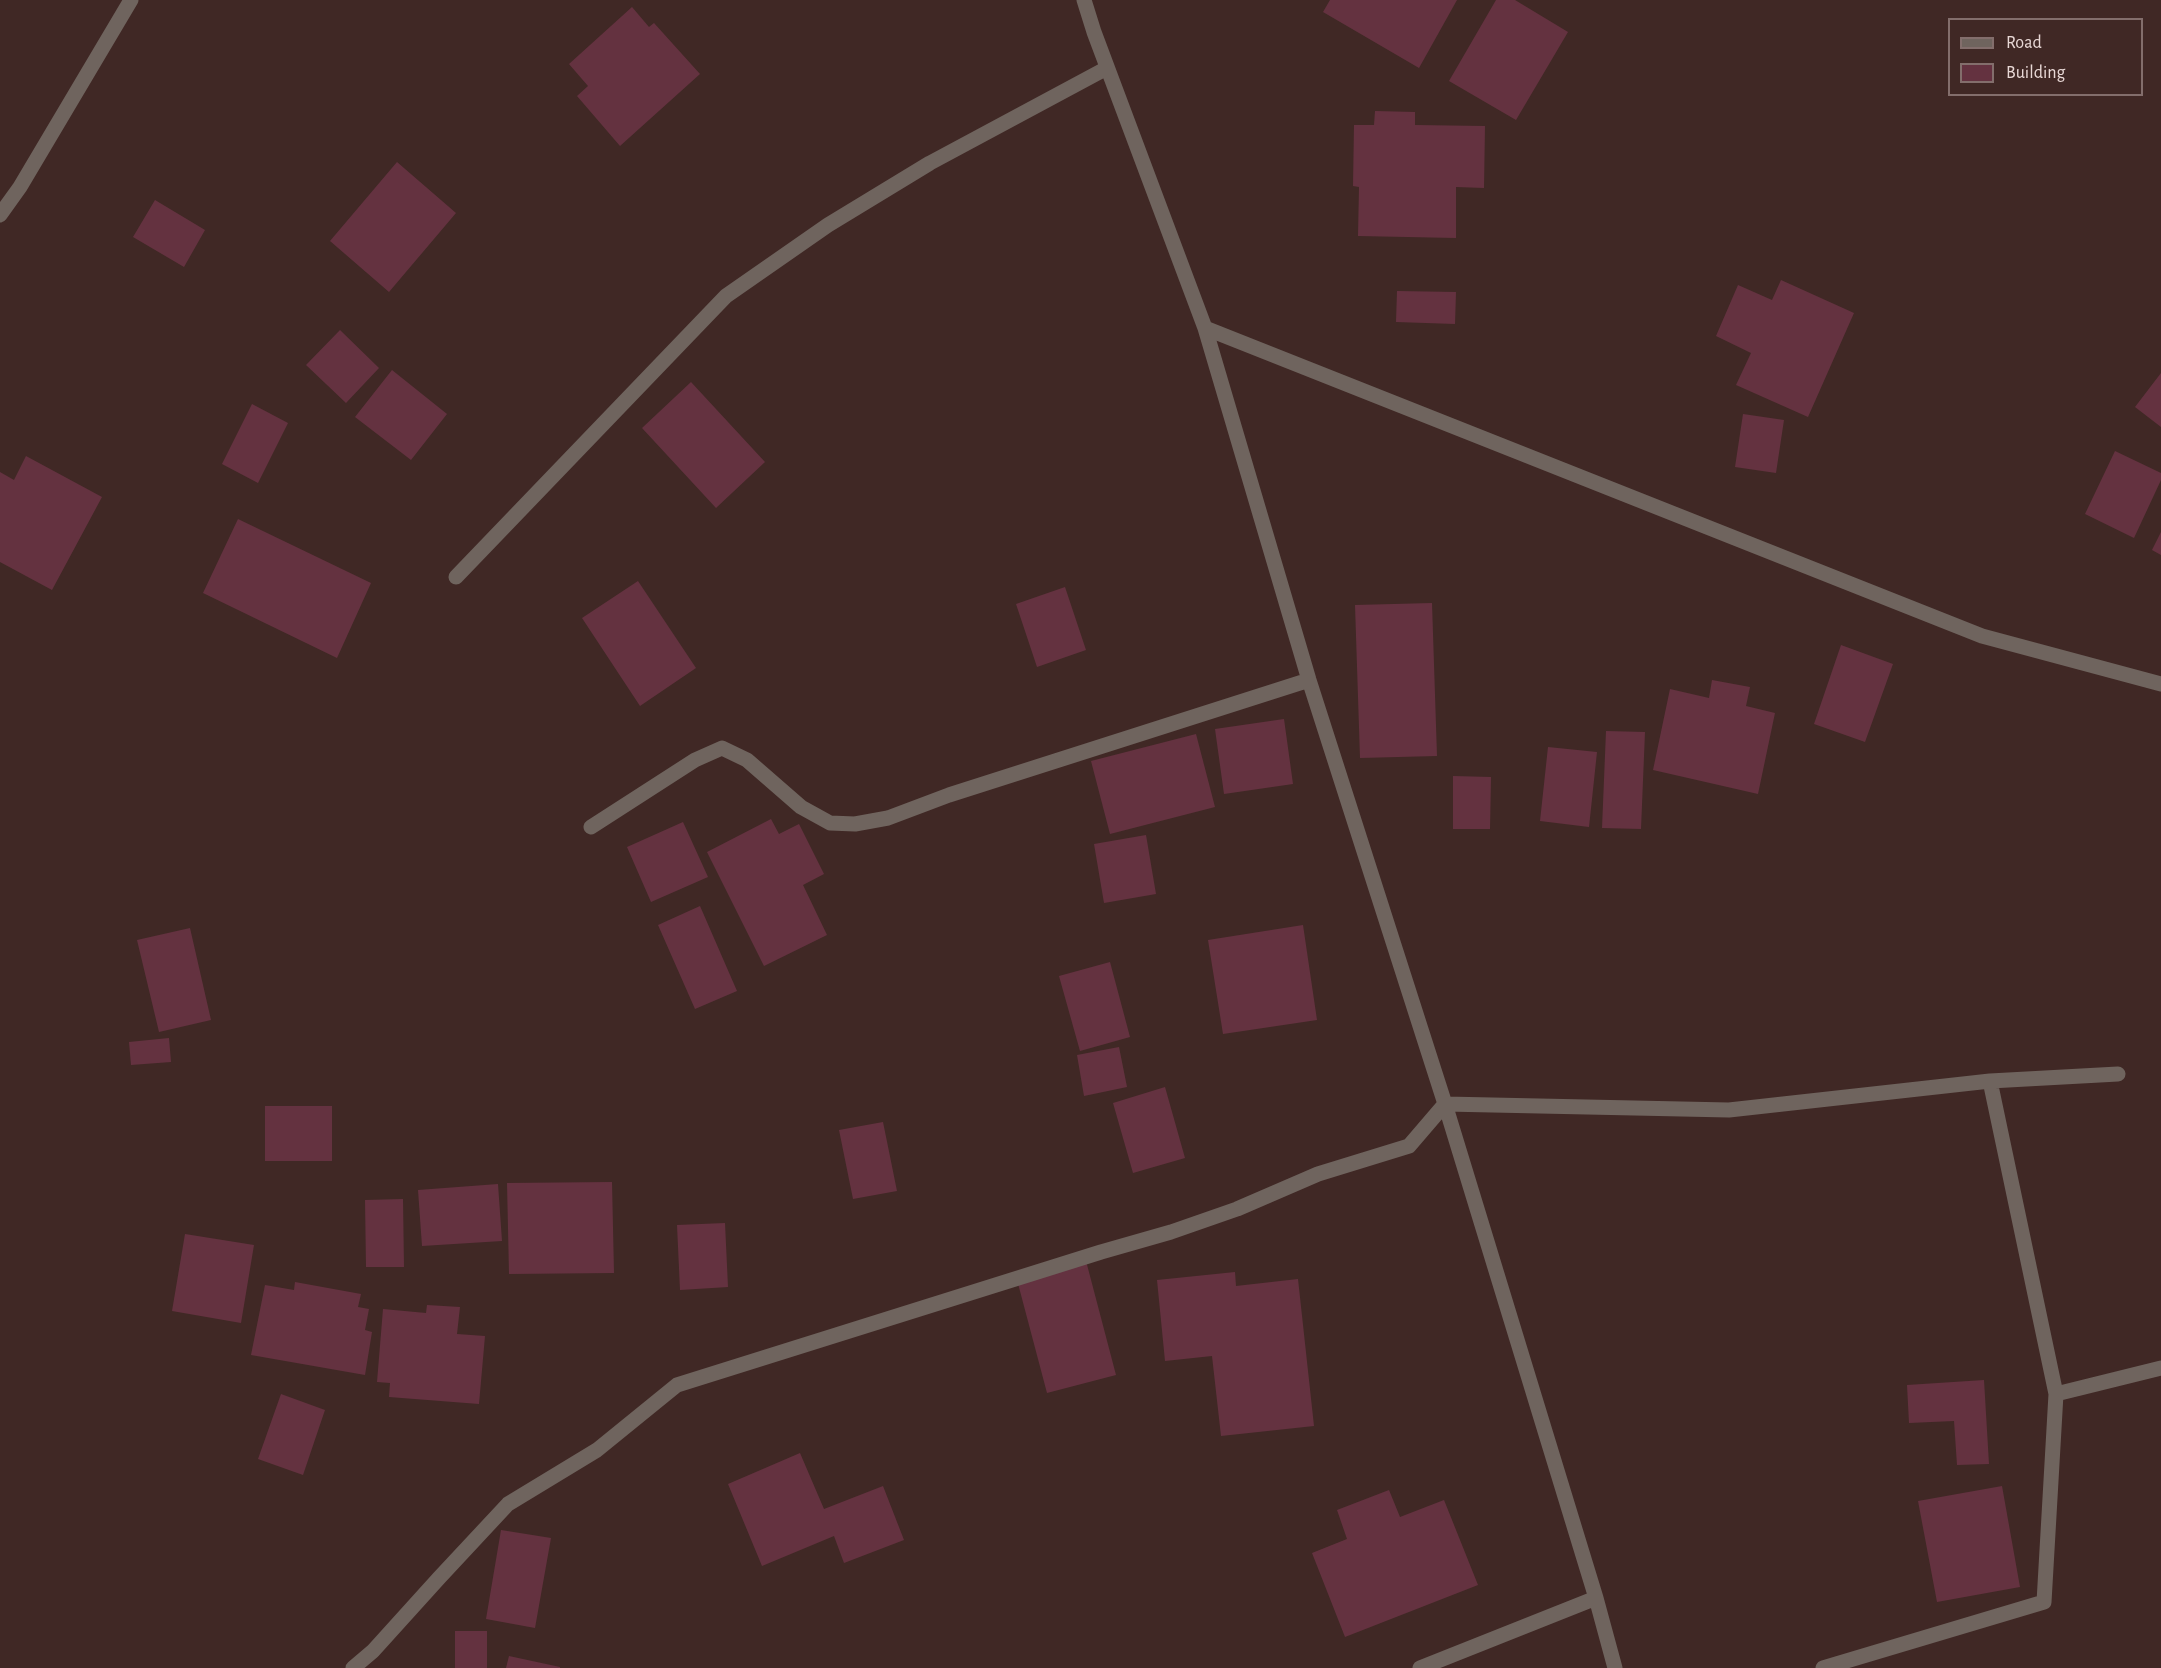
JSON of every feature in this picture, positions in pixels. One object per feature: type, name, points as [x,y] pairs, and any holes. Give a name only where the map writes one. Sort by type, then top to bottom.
[{"type":"street","points":[[0,215],[20,187],[131,0]]},
{"type":"street","points":[[1084,0],[1107,68],[1205,328],[1309,680],[1445,1104],[1596,1598],[1615,1668]]},
{"type":"street","points":[[456,578],[726,296],[828,225],[930,163],[1107,68]]},
{"type":"street","points":[[1205,328],[1982,636],[2161,684]]},
{"type":"street","points":[[591,827],[695,760],[722,748],[747,760],[801,807],[830,823],[855,824],[888,818],[949,795],[1309,680]]},
{"type":"street","points":[[1445,1104],[1729,1110],[1990,1081],[2118,1074]]},
{"type":"street","points":[[1823,1668],[2044,1602],[2056,1394],[1990,1081]]},
{"type":"street","points":[[353,1668],[374,1651],[508,1504],[597,1450],[677,1385],[1171,1232],[1237,1209],[1318,1174],[1409,1146],[1445,1104]]},
{"type":"street","points":[[2056,1394],[2161,1368]]},
{"type":"street","points":[[1420,1668],[1596,1598]]},
{"type":"building","points":[[1330,0],[1457,0],[1419,68],[1323,12]]},
{"type":"building","points":[[1496,0],[1515,0],[1568,32],[1516,120],[1449,81]]},
{"type":"building","points":[[632,7],[649,27],[654,23],[700,74],[620,146],[577,96],[588,86],[569,64]]},
{"type":"building","points":[[1375,111],[1415,112],[1415,125],[1485,126],[1484,188],[1456,187],[1456,238],[1358,236],[1359,187],[1353,186],[1354,125],[1374,125]]},
{"type":"building","points":[[397,162],[456,213],[389,292],[330,241]]},
{"type":"building","points":[[155,200],[205,230],[184,267],[133,237]]},
{"type":"building","points":[[1781,280],[1854,313],[1808,417],[1736,385],[1751,353],[1716,336],[1738,285],[1772,300]]},
{"type":"building","points":[[1397,291],[1456,292],[1455,324],[1396,322]]},
{"type":"building","points":[[340,330],[379,368],[346,403],[306,365]]},
{"type":"building","points":[[392,370],[447,414],[411,460],[355,417]]},
{"type":"building","points":[[2161,373],[2161,427],[2135,407]]},
{"type":"building","points":[[691,382],[765,462],[716,508],[642,428]]},
{"type":"building","points":[[252,404],[288,423],[258,483],[222,464]]},
{"type":"building","points":[[1743,414],[1784,420],[1776,473],[1735,467]]},
{"type":"building","points":[[2115,451],[2161,473],[2161,480],[2134,538],[2085,514]]},
{"type":"building","points":[[26,456],[102,497],[52,590],[0,562],[0,472],[14,480]]},
{"type":"building","points":[[238,519],[371,583],[337,658],[203,593]]},
{"type":"building","points":[[2161,532],[2161,555],[2152,550]]},
{"type":"building","points":[[638,581],[696,668],[640,706],[582,618]]},
{"type":"building","points":[[1065,587],[1086,650],[1037,667],[1016,604]]},
{"type":"building","points":[[1432,603],[1437,756],[1360,758],[1355,605]]},
{"type":"building","points":[[1841,645],[1893,664],[1865,742],[1814,724]]},
{"type":"building","points":[[1712,680],[1750,687],[1746,706],[1775,713],[1758,794],[1653,770],[1670,689],[1709,698]]},
{"type":"building","points":[[1284,719],[1293,784],[1224,794],[1215,729]]},
{"type":"building","points":[[1606,731],[1645,732],[1641,829],[1602,828]]},
{"type":"building","points":[[1196,734],[1215,807],[1110,834],[1091,761]]},
{"type":"building","points":[[1548,747],[1597,752],[1589,827],[1540,821]]},
{"type":"building","points":[[1453,776],[1491,777],[1490,829],[1453,829]]},
{"type":"building","points":[[771,819],[779,834],[799,824],[824,874],[803,885],[827,935],[764,966],[707,852]]},
{"type":"building","points":[[683,822],[708,877],[651,902],[627,847]]},
{"type":"building","points":[[1146,835],[1156,894],[1104,903],[1094,844]]},
{"type":"building","points":[[700,906],[737,991],[695,1009],[658,925]]},
{"type":"building","points":[[1303,925],[1317,1020],[1223,1034],[1208,940]]},
{"type":"building","points":[[190,928],[211,1020],[159,1032],[137,940]]},
{"type":"building","points":[[1110,962],[1130,1037],[1080,1051],[1059,976]]},
{"type":"building","points":[[169,1038],[171,1062],[131,1065],[129,1042]]},
{"type":"building","points":[[1119,1047],[1127,1087],[1084,1096],[1077,1055]]},
{"type":"building","points":[[1165,1087],[1185,1158],[1133,1173],[1113,1103]]},
{"type":"building","points":[[265,1106],[332,1106],[332,1161],[265,1161]]},
{"type":"building","points":[[883,1122],[897,1191],[853,1199],[839,1130]]},
{"type":"building","points":[[612,1182],[614,1273],[509,1274],[507,1183]]},
{"type":"building","points":[[498,1184],[502,1241],[422,1246],[418,1190]]},
{"type":"building","points":[[403,1199],[404,1267],[366,1267],[365,1200]]},
{"type":"building","points":[[725,1223],[728,1287],[680,1290],[677,1225]]},
{"type":"building","points":[[185,1234],[254,1245],[241,1323],[172,1311]]},
{"type":"building","points":[[1085,1257],[1116,1375],[1047,1393],[1016,1276]]},
{"type":"building","points":[[1235,1272],[1236,1286],[1298,1279],[1314,1426],[1221,1436],[1212,1356],[1165,1361],[1157,1280]]},
{"type":"building","points":[[295,1282],[361,1294],[358,1307],[369,1309],[365,1330],[372,1332],[365,1375],[251,1355],[265,1285],[294,1290]]},
{"type":"building","points":[[427,1305],[460,1307],[457,1334],[485,1336],[479,1404],[389,1397],[390,1383],[377,1382],[383,1309],[426,1313]]},
{"type":"building","points":[[1984,1380],[1989,1464],[1957,1465],[1954,1421],[1909,1423],[1907,1385]]},
{"type":"building","points":[[281,1394],[325,1410],[303,1475],[258,1459]]},
{"type":"building","points":[[800,1453],[824,1509],[883,1486],[904,1540],[844,1563],[834,1536],[762,1566],[728,1484]]},
{"type":"building","points":[[2002,1486],[2020,1587],[1937,1602],[1918,1501]]},
{"type":"building","points":[[1389,1490],[1400,1517],[1444,1500],[1478,1585],[1345,1637],[1312,1553],[1347,1539],[1337,1510]]},
{"type":"building","points":[[501,1530],[551,1538],[535,1628],[486,1619]]},
{"type":"building","points":[[455,1631],[487,1631],[487,1668],[455,1668]]},
{"type":"building","points":[[509,1656],[560,1667],[560,1668],[506,1668]]}]
